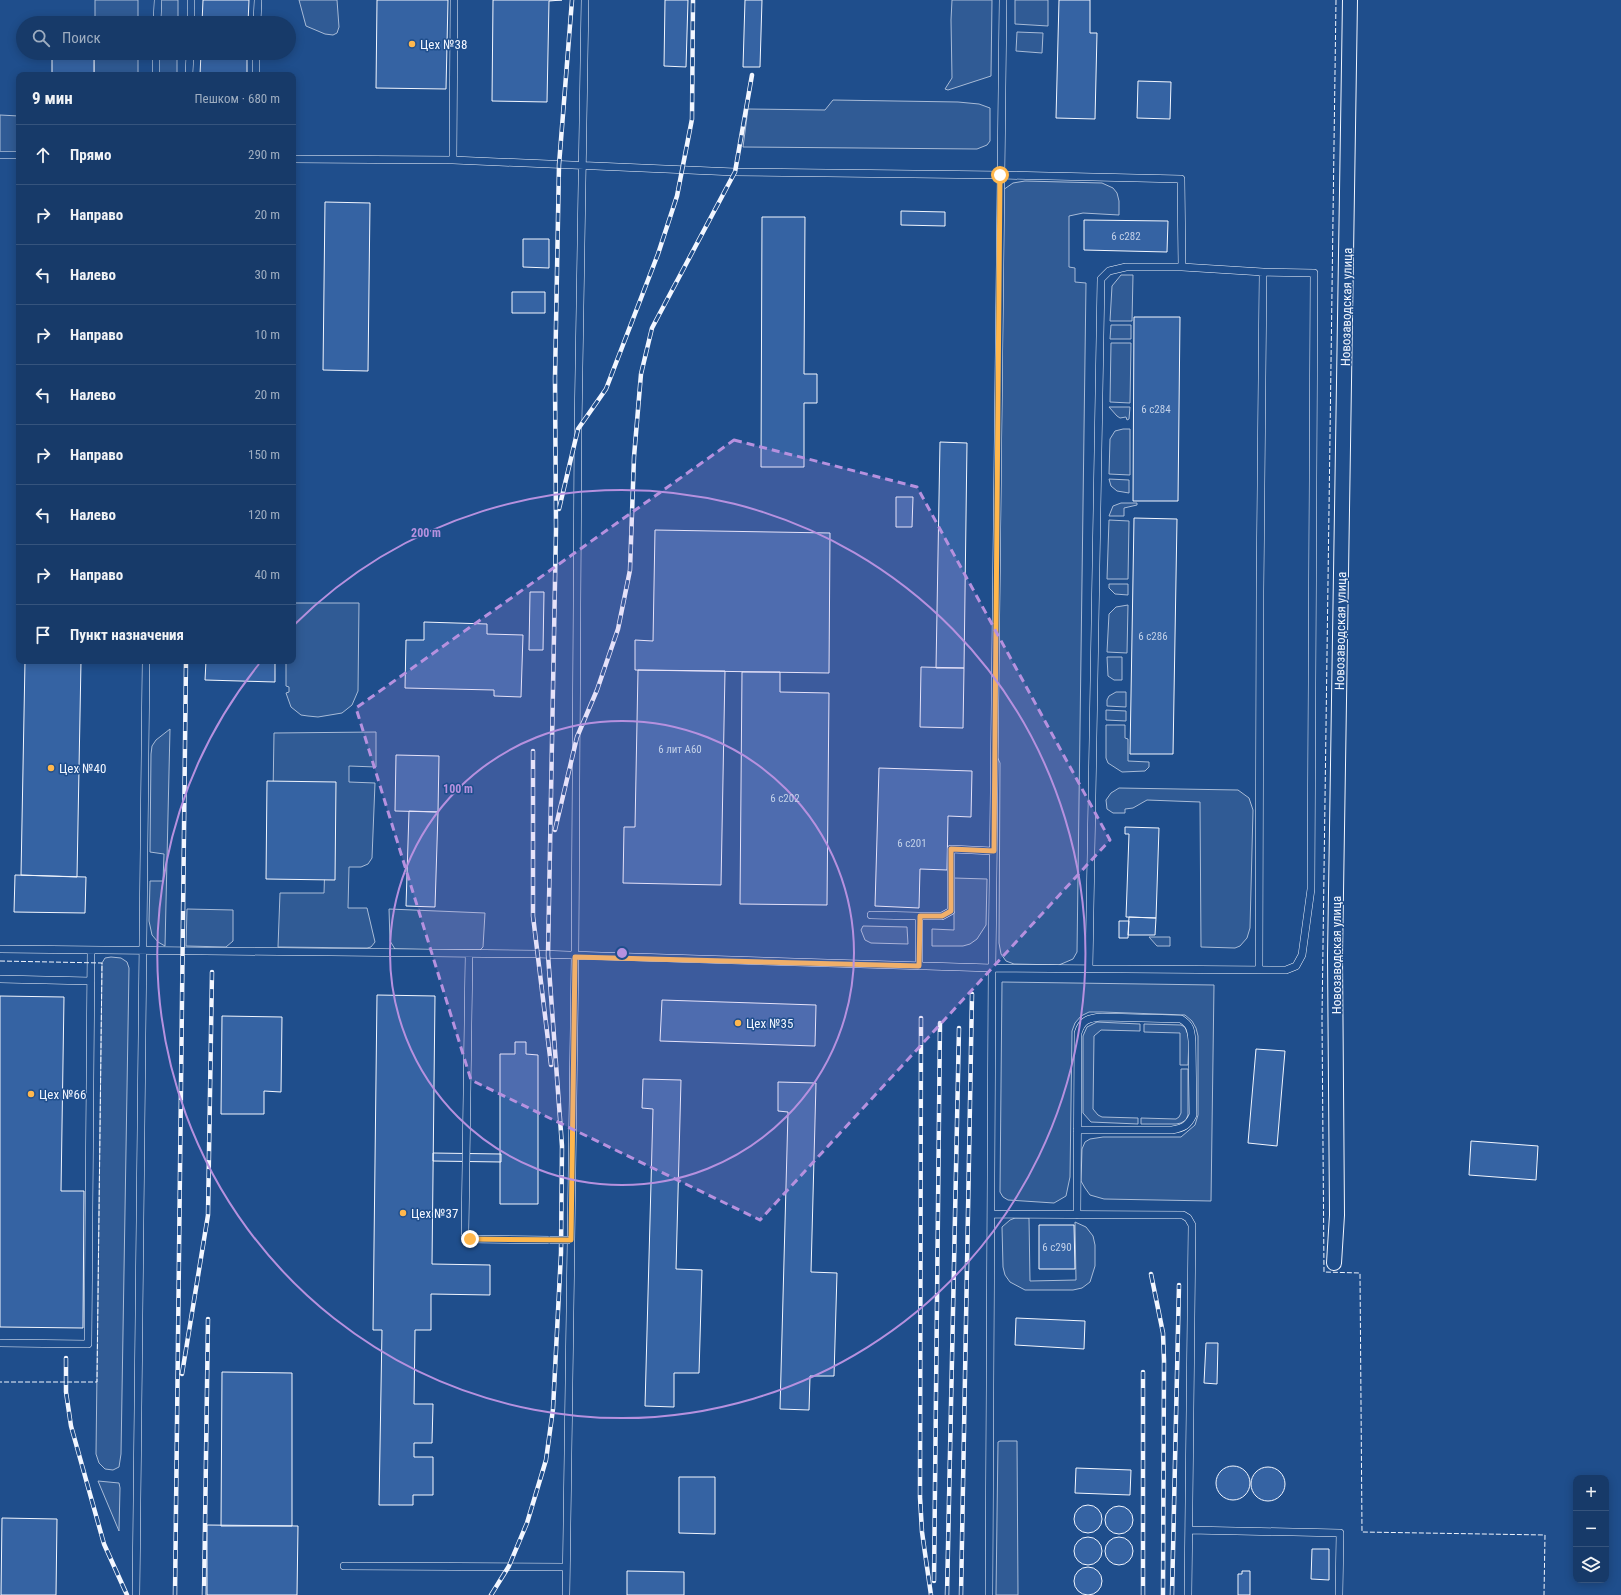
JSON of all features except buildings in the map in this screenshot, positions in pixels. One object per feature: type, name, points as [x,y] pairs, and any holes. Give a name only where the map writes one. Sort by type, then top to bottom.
[{"type":"street","name":"Новозаводская улица","points":[[1334,1263],[1337,1215],[1335,956],[1350,0]]},
{"type":"lane","points":[[157,16],[158,0]]},
{"type":"lane","points":[[191,16],[192,0]]},
{"type":"lane","points":[[257,16],[258,0]]},
{"type":"lane","points":[[453,160],[454,0]]},
{"type":"lane","points":[[566,1595],[575,957],[578,429],[585,0]]},
{"type":"lane","points":[[989,1595],[992,968],[1003,0]]},
{"type":"lane","points":[[156,60],[156,72]]},
{"type":"lane","points":[[189,72],[190,60]]},
{"type":"lane","points":[[256,60],[256,72]]},
{"type":"lane","points":[[0,155],[16,156]]},
{"type":"lane","points":[[296,159],[453,160],[735,172],[1181,179],[1182,267]]},
{"type":"lane","points":[[0,949],[469,954],[992,968],[1286,970],[1296,966],[1302,955],[1312,889],[1314,273],[1263,272],[1182,267],[1126,267],[1109,271],[1101,279],[1089,968]]},
{"type":"lane","points":[[1259,969],[1263,272]]},
{"type":"lane","points":[[136,1595],[146,664]]},
{"type":"lane","points":[[871,915],[942,916],[951,911],[951,849],[994,851]]},
{"type":"lane","points":[[919,966],[920,916]]},
{"type":"lane","points":[[0,1343],[88,1344],[91,950]]},
{"type":"lane","points":[[469,954],[465,1233],[470,1239],[570,1240]]},
{"type":"lane","points":[[0,979],[91,981]]},
{"type":"lane","points":[[1077,1130],[1172,1130],[1182,1128],[1190,1123],[1193,1115],[1192,1041],[1191,1030],[1187,1022],[1181,1019],[1102,1017],[1088,1018],[1081,1024],[1078,1033],[1077,1130],[1077,1215]]},
{"type":"lane","points":[[991,1214],[1183,1215],[1188,1218],[1192,1225],[1188,1595]]},
{"type":"lane","points":[[1189,1530],[1340,1532],[1339,1595]]},
{"type":"lane","points":[[344,1566],[566,1567]]},
{"type":"highlighted area","points":[[734,440],[917,487],[1110,840],[760,1220],[471,1080],[356,708]]},
{"type":"shaded area","points":[[95,0],[138,0],[138,16],[95,16]]},
{"type":"shaded area","points":[[160,0],[178,0],[178,16],[160,16]]},
{"type":"shaded area","points":[[299,0],[337,0],[339,27],[337,33],[333,35],[325,34],[306,26]]},
{"type":"shaded area","points":[[952,0],[992,0],[991,76],[948,90],[945,89],[952,78]]},
{"type":"shaded area","points":[[1015,0],[1048,0],[1048,26],[1015,24]]},
{"type":"shaded area","points":[[1017,32],[1043,33],[1042,53],[1016,51]]},
{"type":"shaded area","points":[[94,60],[138,60],[138,72],[94,72]]},
{"type":"shaded area","points":[[159,60],[177,60],[177,72],[159,72]]},
{"type":"shaded area","points":[[833,100],[958,102],[979,104],[990,108],[990,141],[987,145],[977,149],[743,147],[748,109],[825,110]]},
{"type":"shaded area","points":[[0,115],[16,116],[16,152],[0,152]]},
{"type":"shaded area","points":[[1025,181],[1102,183],[1113,188],[1117,193],[1119,201],[1119,215],[1083,213],[1069,216],[1069,267],[1075,268],[1075,282],[1086,283],[1077,952],[1073,959],[1059,965],[1014,964],[1006,961],[1001,954],[999,943],[1000,763],[996,754],[1003,190],[1013,183]]},
{"type":"shaded area","points":[[1121,275],[1133,275],[1132,321],[1110,321],[1112,286]]},
{"type":"shaded area","points":[[1111,325],[1131,325],[1131,339],[1110,339]]},
{"type":"shaded area","points":[[1111,343],[1131,343],[1130,403],[1110,402]]},
{"type":"shaded area","points":[[1109,407],[1130,407],[1129,419],[1127,420],[1126,417],[1120,418]]},
{"type":"shaded area","points":[[1130,429],[1130,475],[1109,474],[1110,439],[1115,431]]},
{"type":"shaded area","points":[[1109,479],[1129,480],[1129,493],[1117,491],[1111,486]]},
{"type":"shaded area","points":[[1121,503],[1137,503],[1137,505],[1124,508],[1124,516],[1109,516],[1113,506]]},
{"type":"shaded area","points":[[1109,520],[1129,521],[1128,579],[1107,579]]},
{"type":"shaded area","points":[[1109,584],[1128,584],[1128,595],[1115,594],[1109,588]]},
{"type":"shaded area","points":[[296,603],[359,603],[358,691],[352,705],[342,713],[318,717],[301,715],[291,707],[286,693],[289,692],[289,687],[286,686],[286,664],[296,664]]},
{"type":"shaded area","points":[[1128,605],[1127,653],[1107,652],[1109,614],[1116,607]]},
{"type":"shaded area","points":[[1107,657],[1122,657],[1122,680],[1114,680],[1108,676]]},
{"type":"shaded area","points":[[1116,692],[1126,692],[1126,707],[1107,706],[1109,696]]},
{"type":"shaded area","points":[[1106,710],[1126,711],[1126,721],[1106,720]]},
{"type":"shaded area","points":[[1106,725],[1125,725],[1125,738],[1128,739],[1128,761],[1149,762],[1149,767],[1145,771],[1122,772],[1108,763],[1106,758]]},
{"type":"shaded area","points":[[170,729],[165,946],[158,942],[152,935],[149,921],[150,881],[163,881],[164,854],[150,852],[151,754],[152,746],[156,740]]},
{"type":"shaded area","points":[[376,732],[376,767],[349,766],[349,782],[375,783],[372,858],[368,864],[361,867],[349,867],[348,908],[367,908],[375,942],[371,947],[367,948],[278,947],[280,893],[324,893],[327,796],[273,795],[274,733]]},
{"type":"shaded area","points":[[1119,788],[1238,790],[1249,798],[1253,810],[1250,928],[1247,938],[1240,946],[1235,948],[1201,947],[1200,802],[1147,800],[1133,808],[1125,809],[1125,813],[1113,813],[1107,809],[1106,800],[1111,793]]},
{"type":"shaded area","points":[[954,878],[987,879],[986,925],[977,939],[970,944],[963,946],[932,946],[932,929],[954,930]]},
{"type":"shaded area","points":[[187,909],[233,910],[233,941],[226,947],[186,946]]},
{"type":"shaded area","points":[[389,909],[485,913],[483,947],[480,950],[395,949],[390,941]]},
{"type":"shaded area","points":[[863,926],[907,927],[908,944],[871,943],[865,940],[861,930]]},
{"type":"shaded area","points":[[1149,937],[1170,937],[1170,946],[1157,946]]},
{"type":"shaded area","points":[[105,958],[121,958],[127,962],[129,968],[121,1454],[119,1467],[113,1470],[105,1469],[99,1463],[96,1454],[102,963]]},
{"type":"shaded area","points":[[1002,982],[1214,985],[1211,1201],[1104,1199],[1090,1195],[1085,1188],[1081,1181],[1082,1149],[1085,1142],[1090,1139],[1103,1137],[1181,1137],[1195,1125],[1198,1115],[1198,1036],[1192,1021],[1185,1015],[1102,1012],[1089,1012],[1081,1016],[1075,1023],[1072,1031],[1070,1177],[1066,1196],[1054,1203],[1008,1200],[1003,1197],[1000,1192]]},
{"type":"shaded area","points":[[1097,1022],[1140,1024],[1140,1031],[1101,1030],[1094,1036],[1093,1109],[1102,1117],[1138,1118],[1138,1124],[1091,1122],[1083,1113],[1083,1036],[1087,1027]]},
{"type":"shaded area","points":[[1144,1024],[1181,1025],[1185,1027],[1189,1038],[1188,1065],[1180,1065],[1180,1033],[1144,1032]]},
{"type":"shaded area","points":[[1181,1069],[1188,1069],[1188,1115],[1186,1120],[1176,1124],[1141,1124],[1141,1118],[1176,1119],[1179,1117],[1181,1113]]},
{"type":"shaded area","points":[[1015,1218],[1029,1218],[1030,1281],[1076,1280],[1075,1222],[1086,1227],[1093,1236],[1095,1245],[1095,1266],[1090,1282],[1082,1288],[1073,1290],[1025,1290],[1010,1282],[1005,1275],[1003,1267],[1002,1227],[1010,1220]]},
{"type":"shaded area","points":[[1017,1441],[1018,1595],[996,1595],[998,1442]]},
{"type":"shaded area","points":[[98,1481],[119,1483],[119,1531]]},
{"type":"railway","points":[[491,1595],[509,1566],[527,1523],[546,1460],[553,1409],[561,1253],[562,1146],[548,955],[556,529],[555,378],[559,165],[572,0]]},
{"type":"railway","points":[[559,509],[578,429],[606,389],[658,254],[677,196],[692,119],[693,0]]},
{"type":"railway","points":[[555,830],[577,737],[597,690],[618,629],[630,570],[634,457],[641,374],[652,328],[735,172],[752,75]]},
{"type":"railway","points":[[175,1595],[186,664]]},
{"type":"railway","points":[[533,751],[533,916],[551,1065]]},
{"type":"railway","points":[[182,1374],[208,1215],[212,972]]},
{"type":"railway","points":[[961,1595],[972,994]]},
{"type":"railway","points":[[921,1018],[920,1497],[922,1532],[931,1595]]},
{"type":"railway","points":[[934,1581],[940,1023]]},
{"type":"railway","points":[[947,1595],[959,1028]]},
{"type":"railway","points":[[1151,1274],[1163,1333],[1163,1595]]},
{"type":"railway","points":[[1172,1595],[1179,1285]]},
{"type":"railway","points":[[204,1595],[208,1319]]},
{"type":"railway","points":[[66,1358],[66,1392],[71,1426],[104,1544],[127,1595]]},
{"type":"railway","points":[[1143,1372],[1143,1595]]},
{"type":"fence","points":[[1336,0],[1322,1018],[1324,1272],[1360,1273],[1362,1532],[1545,1535],[1544,1595]]},
{"type":"fence","points":[[0,961],[102,963],[97,1382],[0,1382]]},
{"type":"place","name":"Цех №38","points":[[412,44]]},
{"type":"place","name":"Цех №40","points":[[51,768]]},
{"type":"place","name":"Цех №35","points":[[738,1023]]},
{"type":"place","name":"Цех №66","points":[[31,1094]]},
{"type":"place","name":"Цех №37","points":[[403,1213]]},
{"type":"route","points":[[470,1239],[571,1240],[575,957],[919,966],[920,916],[942,916],[951,911],[951,849],[994,851],[1000,175]]}]
